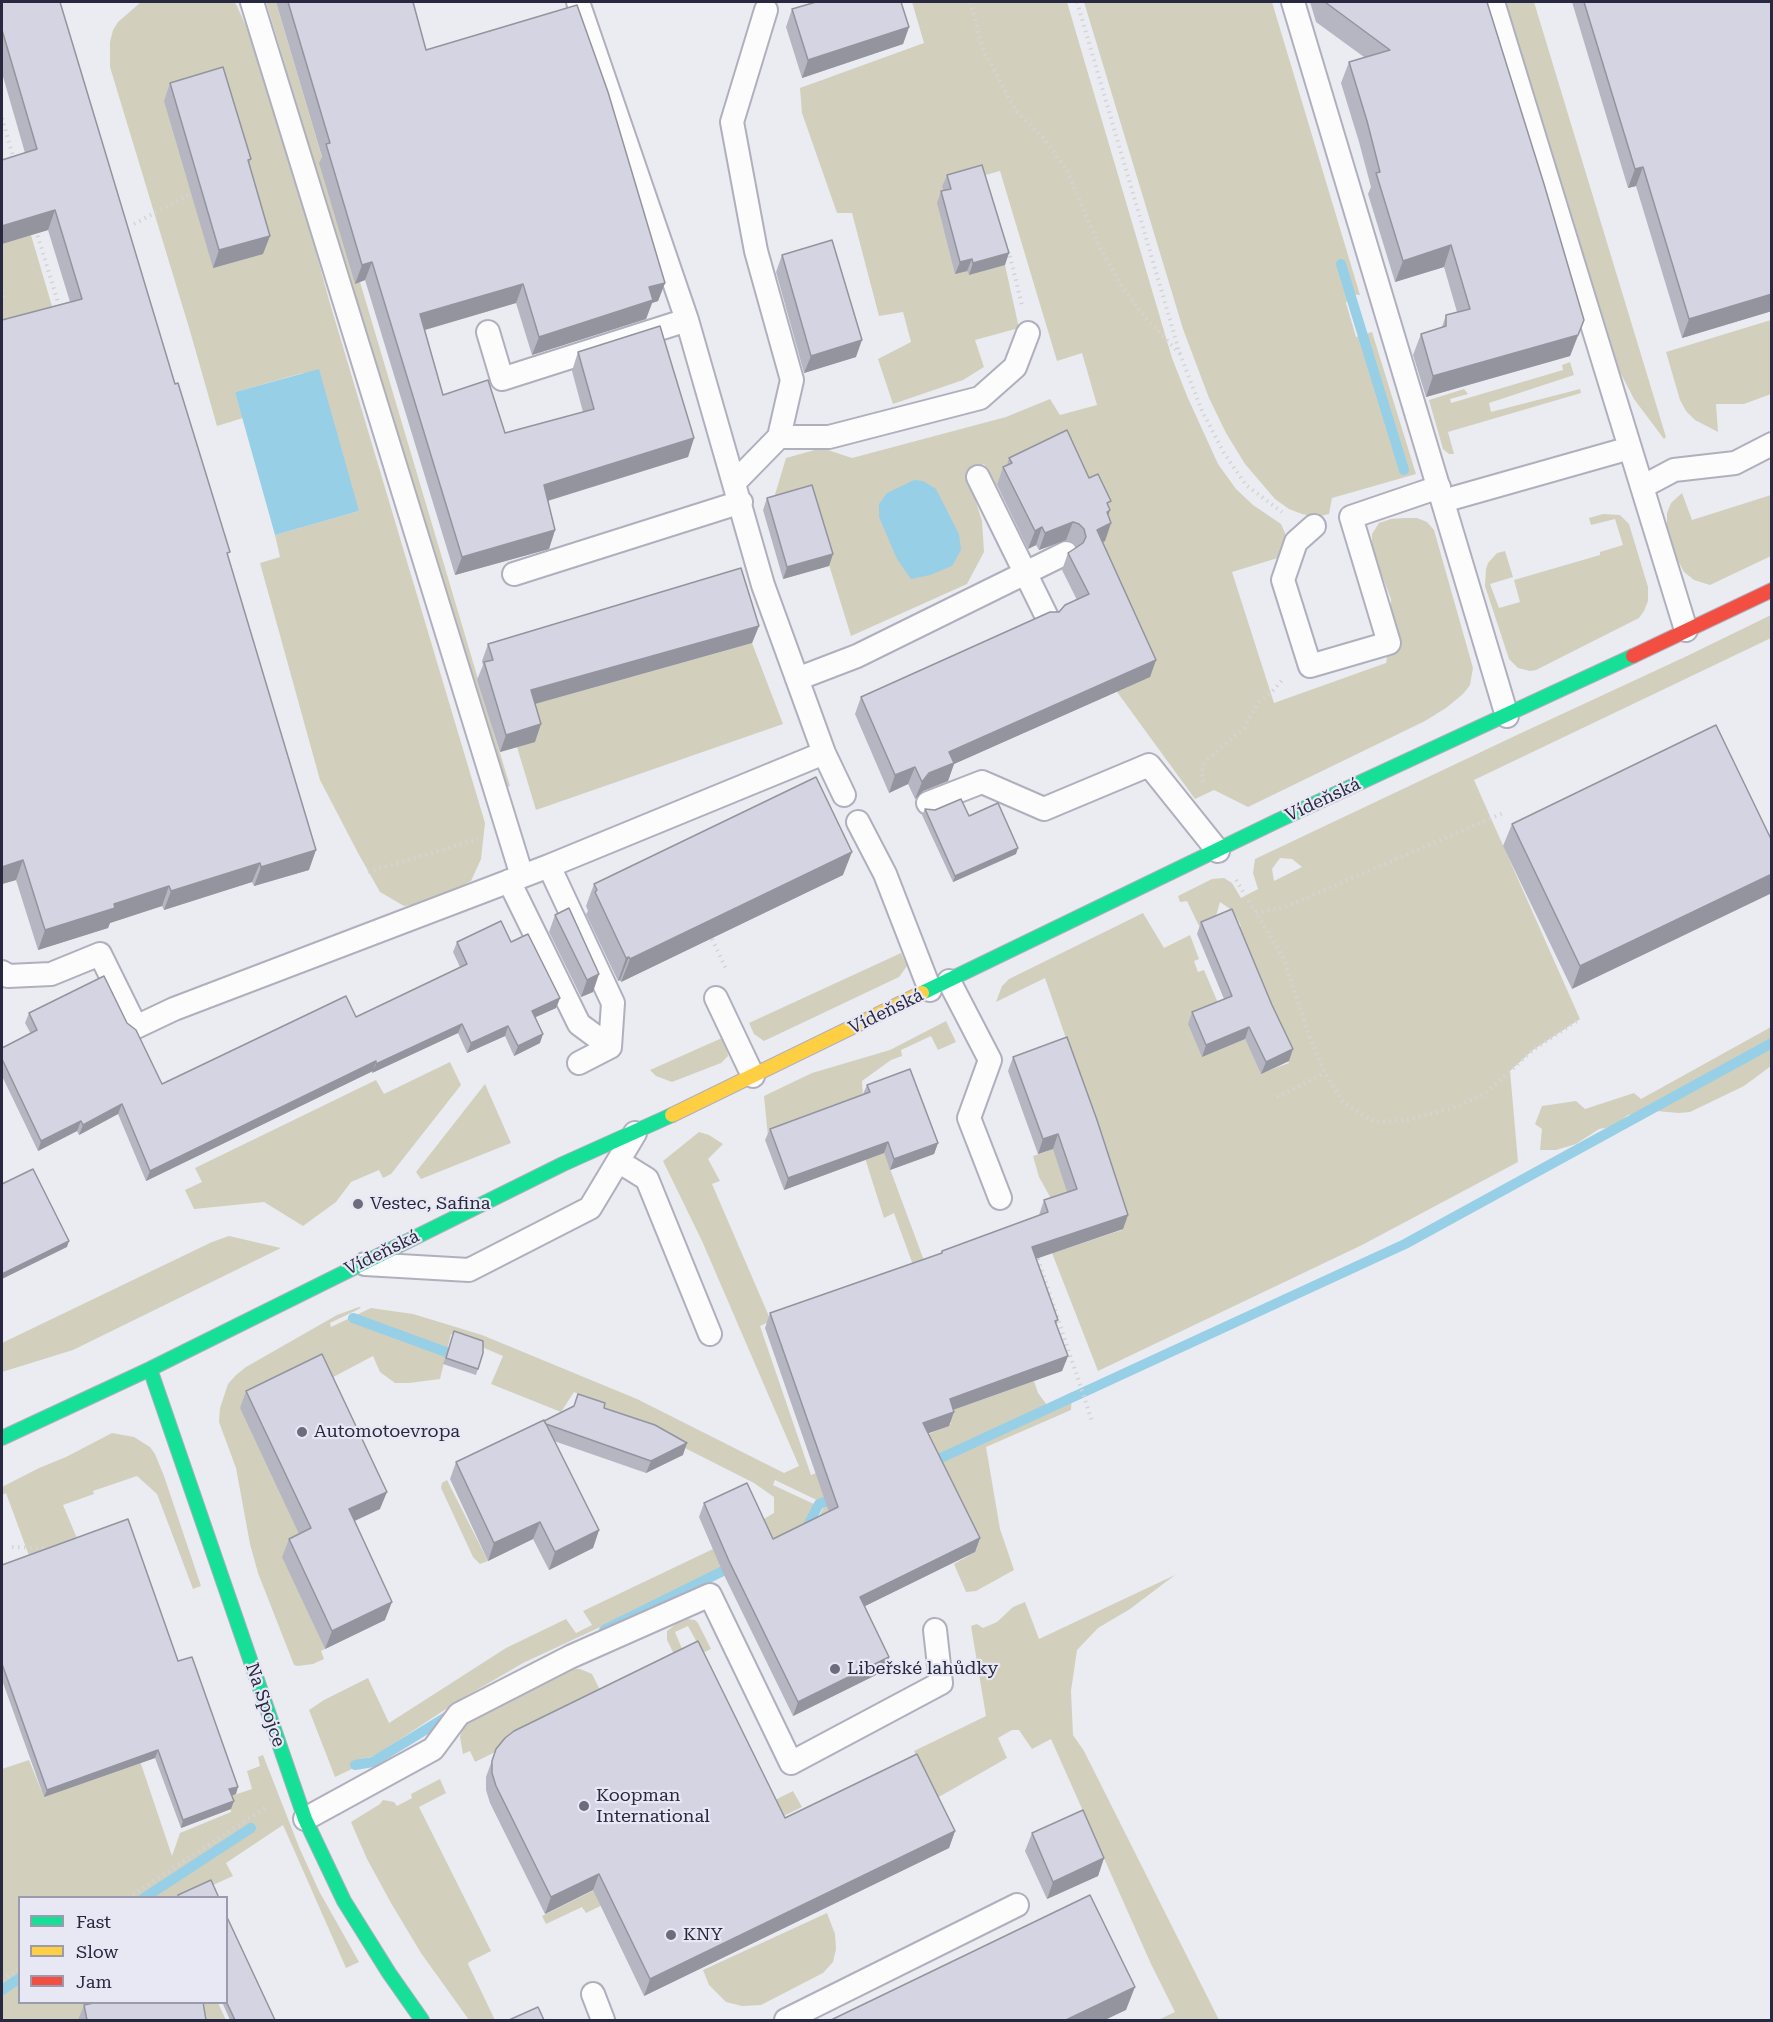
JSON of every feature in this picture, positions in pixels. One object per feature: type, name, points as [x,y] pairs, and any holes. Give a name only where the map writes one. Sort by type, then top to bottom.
[{"type":"main road","name":"Vídeňská","points":[[2,1438],[150,1369],[562,1164],[635,1133],[1278,821],[1507,716],[1772,590]]},
{"type":"main road","name":"Na Spojce","points":[[150,1369],[304,1819],[344,1901],[422,2020]]},
{"type":"lane","points":[[252,2],[507,830],[515,878],[579,1024],[610,1047]]},
{"type":"lane","points":[[578,2],[687,320],[764,585],[824,753],[844,795]]},
{"type":"lane","points":[[1293,2],[1507,716]]},
{"type":"lane","points":[[1493,2],[1686,630]]},
{"type":"lane","points":[[514,574],[738,492],[779,437],[792,380],[756,251],[732,122],[766,10]]},
{"type":"lane","points":[[488,332],[502,379],[687,320]]},
{"type":"lane","points":[[779,437],[829,437],[980,398],[1015,368],[1028,333]]},
{"type":"lane","points":[[1642,487],[1674,470],[1735,462],[1772,444]]},
{"type":"lane","points":[[1314,526],[1296,542],[1283,580],[1310,666],[1389,643],[1351,517],[1630,448]]},
{"type":"lane","points":[[978,477],[1047,617]]},
{"type":"lane","points":[[797,679],[857,656],[1066,553]]},
{"type":"lane","points":[[2,972],[8,976],[51,974],[100,954],[136,1027],[174,1009],[549,866],[824,753]]},
{"type":"lane","points":[[928,803],[982,782],[1044,809],[1149,765],[1218,851]]},
{"type":"lane","points":[[858,822],[939,986],[990,1060],[969,1118],[1000,1198]]},
{"type":"lane","points":[[549,866],[613,1003],[610,1047]]},
{"type":"lane","points":[[716,998],[753,1076]]},
{"type":"lane","points":[[579,1062],[610,1047]]},
{"type":"lane","points":[[361,1264],[469,1270],[590,1208],[635,1133]]},
{"type":"lane","points":[[618,1161],[647,1179],[710,1334]]},
{"type":"lane","points":[[304,1819],[433,1749],[459,1714],[570,1657],[710,1595],[791,1762],[941,1683],[935,1630]]},
{"type":"lane","points":[[786,2020],[1017,1905]]},
{"type":"lane","points":[[593,1994],[603,2020]]},
{"type":"path","points":[[970,2],[983,49],[1016,111],[1044,138],[1067,171],[1100,248],[1125,291],[1144,316],[1180,354]]},
{"type":"path","points":[[1077,2],[1180,354],[1202,411],[1224,453],[1246,485],[1289,517],[1314,526]]},
{"type":"path","points":[[2,118],[15,163]]},
{"type":"path","points":[[134,224],[192,193]]},
{"type":"path","points":[[32,219],[63,320]]},
{"type":"path","points":[[1010,256],[1028,333]]},
{"type":"path","points":[[2,290],[4,298]]},
{"type":"path","points":[[1196,822],[1207,801],[1202,768],[1208,759],[1244,728],[1259,702],[1271,693],[1286,675]]},
{"type":"path","points":[[1256,913],[1286,907],[1503,813]]},
{"type":"path","points":[[368,872],[507,830]]},
{"type":"path","points":[[1218,851],[1284,957],[1311,1041],[1325,1072],[1343,1102],[1374,1122],[1407,1120],[1453,1108],[1485,1094],[1533,1050],[1580,1019]]},
{"type":"path","points":[[712,939],[721,958]]},
{"type":"path","points":[[1277,1097],[1325,1072]]},
{"type":"path","points":[[1035,1251],[1092,1421]]},
{"type":"path","points":[[12,1547],[45,1548],[49,1559]]},
{"type":"path","points":[[131,1896],[294,1789]]},
{"type":"path","points":[[2,1980],[18,1970]]},
{"type":"shaded area","points":[[141,2],[233,2],[236,4],[251,37],[293,167],[329,300],[485,823],[481,859],[471,881],[431,903],[404,906],[380,892],[320,780],[260,563],[280,557],[275,535],[359,511],[303,373],[235,392],[243,418],[217,426],[110,67],[110,42],[113,30],[118,22]]},
{"type":"shaded area","points":[[266,2],[276,2],[323,161],[355,283],[360,282],[510,786],[507,787],[503,787]]},
{"type":"shaded area","points":[[912,2],[1067,2],[1172,358],[1187,396],[1218,464],[1236,489],[1253,505],[1281,524],[1285,533],[1286,544],[1281,557],[1232,572],[1274,703],[1386,663],[1391,636],[1391,599],[1372,550],[1372,534],[1379,523],[1391,519],[1417,518],[1427,522],[1434,530],[1473,668],[1470,685],[1446,708],[1425,721],[1248,807],[1214,790],[1195,799],[1112,685],[1090,552],[1005,481],[995,486],[984,464],[967,474],[982,521],[984,552],[967,584],[851,636],[808,497],[771,508],[786,458],[822,448],[852,458],[1006,417],[1050,399],[1060,415],[1097,405],[1082,353],[1057,361],[1000,171],[942,187],[969,275],[1005,265],[1019,328],[975,340],[984,367],[963,380],[893,404],[878,359],[911,342],[903,312],[879,316],[852,213],[837,213],[802,113],[800,88],[924,43]]},
{"type":"shaded area","points":[[1084,2],[1272,2],[1360,295],[1351,294],[1346,303],[1356,337],[1372,332],[1416,474],[1332,498],[1329,514],[1316,517],[1289,509],[1275,499],[1245,464],[1226,433],[1209,398],[1183,329]]},
{"type":"shaded area","points":[[1506,2],[1534,2],[1666,437],[1664,439],[1634,399],[1620,372]]},
{"type":"shaded area","points":[[31,235],[57,323],[2,380],[2,244]]},
{"type":"shaded area","points":[[1771,320],[1771,394],[1744,404],[1716,404],[1718,432],[1695,420],[1680,400],[1666,352]]},
{"type":"shaded area","points":[[1570,362],[1574,375],[1489,403],[1491,412],[1580,389],[1581,393],[1448,432],[1454,454],[1449,454],[1443,449],[1429,400],[1464,389],[1468,394],[1450,399],[1451,403],[1563,370],[1562,365]]},
{"type":"shaded area","points":[[1682,493],[1692,520],[1771,495],[1771,556],[1710,585],[1694,580],[1684,572],[1673,551],[1667,526],[1667,513],[1671,503]]},
{"type":"shaded area","points":[[1603,514],[1620,515],[1629,524],[1648,587],[1648,601],[1644,611],[1639,618],[1536,670],[1518,668],[1509,659],[1485,586],[1488,563],[1497,553],[1505,551],[1513,577],[1490,584],[1499,608],[1520,602],[1514,580],[1600,555],[1600,552],[1623,545],[1615,519],[1591,525],[1589,518]]},
{"type":"shaded area","points":[[1771,615],[1771,638],[1474,780],[1580,1019],[1533,1050],[1510,1071],[1518,1162],[1362,1245],[1098,1371],[1052,1253],[1122,1230],[1065,1184],[1069,1198],[1054,1204],[1039,1177],[1033,1156],[1099,1133],[1045,978],[996,1002],[1002,986],[1009,979],[1143,913],[1164,948],[1190,935],[1199,959],[1194,961],[1198,972],[1204,970],[1221,1010],[1202,1057],[1245,1039],[1261,1073],[1289,1063],[1227,932],[1241,926],[1233,911],[1220,902],[1215,919],[1199,926],[1187,901],[1180,902],[1178,896],[1212,879],[1224,878],[1232,883],[1241,898],[1258,889],[1253,873],[1255,859]],"holes":[[[1280,858],[1292,859],[1302,867],[1274,881],[1272,869]]]},
{"type":"shaded area","points":[[752,643],[783,724],[536,810],[517,747],[535,741],[524,707]]},
{"type":"shaded area","points":[[901,953],[907,966],[899,977],[764,1041],[754,1034],[749,1023]]},
{"type":"shaded area","points":[[946,1021],[956,1042],[938,1050],[931,1036],[901,1050],[902,1056],[891,1060],[862,1081],[863,1096],[946,1320],[979,1400],[1034,1381],[1038,1393],[1047,1405],[1072,1392],[1071,1410],[986,1447],[1000,1529],[1014,1570],[976,1591],[966,1592],[954,1564],[975,1552],[812,1532],[825,1504],[775,1480],[773,1485],[816,1505],[806,1525],[684,1588],[523,1663],[458,1701],[375,1756],[361,1759],[354,1768],[335,1777],[309,1710],[324,1700],[368,1678],[389,1723],[506,1648],[566,1619],[576,1633],[592,1625],[583,1611],[713,1549],[774,1513],[774,1497],[754,1483],[574,1392],[561,1412],[491,1384],[503,1356],[451,1334],[440,1379],[395,1383],[380,1372],[373,1356],[322,1383],[304,1546],[283,1557],[325,1649],[321,1651],[324,1659],[313,1664],[298,1666],[294,1665],[258,1573],[250,1544],[236,1468],[219,1422],[220,1408],[228,1384],[246,1367],[337,1315],[361,1308],[330,1323],[331,1327],[371,1308],[413,1314],[482,1335],[637,1399],[784,1473],[799,1466],[702,1241],[663,1161],[699,1132],[723,1144],[708,1159],[720,1181],[712,1184],[771,1321],[760,1326],[811,1475],[816,1473],[820,1485],[933,1448],[929,1434],[951,1424],[914,1311],[928,1306],[894,1213],[884,1218],[850,1111],[768,1137],[764,1096],[812,1073],[890,1050]]},
{"type":"shaded area","points":[[1771,1027],[1771,1066],[1744,1086],[1690,1112],[1656,1111],[1628,1115],[1612,1127],[1599,1129],[1576,1144],[1556,1150],[1540,1150],[1542,1129],[1535,1124],[1542,1106],[1576,1101],[1585,1109],[1634,1093],[1641,1099]]},
{"type":"shaded area","points":[[722,1038],[728,1056],[721,1063],[672,1082],[656,1076],[650,1070]]},
{"type":"shaded area","points":[[450,1062],[461,1085],[391,1174],[383,1178],[379,1170],[351,1182],[336,1202],[303,1226],[264,1202],[194,1209],[185,1190],[202,1182],[195,1168],[376,1080],[384,1094]]},
{"type":"shaded area","points":[[485,1084],[511,1143],[421,1179],[416,1172]]},
{"type":"shaded area","points":[[229,1236],[281,1248],[73,1350],[2,1372],[2,1343],[212,1242]]},
{"type":"shaded area","points":[[112,1433],[134,1437],[150,1447],[164,1476],[201,1586],[193,1589],[157,1494],[137,1476],[93,1491],[94,1494],[63,1505],[79,1543],[140,1761],[172,1856],[180,1833],[231,1812],[231,1796],[252,1789],[247,1771],[260,1766],[258,1757],[263,1755],[319,1891],[359,1962],[346,1968],[283,1825],[226,1863],[233,1876],[188,1896],[18,1896],[18,2004],[218,2004],[226,2020],[2,2020],[2,1769],[29,1760],[44,1797],[31,1561],[6,1493],[2,1495],[2,1487]]},
{"type":"shaded area","points":[[447,1480],[488,1561],[480,1564],[473,1557],[441,1488],[442,1483]]},
{"type":"shaded area","points":[[1175,1575],[1130,1609],[1098,1628],[1077,1650],[1071,1691],[1073,1735],[1084,1751],[1219,2020],[1158,2020],[1175,2012],[1151,1964],[1051,1739],[1032,1749],[1019,1730],[1012,1730],[998,1738],[1007,1758],[937,1798],[914,1751],[986,1716],[971,1626],[977,1624],[983,1628],[997,1622],[1013,1607],[1025,1602],[1039,1639]]},
{"type":"shaded area","points":[[688,1619],[698,1623],[711,1649],[694,1657],[700,1648],[688,1626],[675,1632],[685,1656],[677,1660],[667,1640],[667,1631]]},
{"type":"shaded area","points":[[572,1669],[580,1669],[592,1674],[604,1698],[475,1762],[470,1751],[463,1754],[460,1737],[467,1724],[533,1687]]},
{"type":"shaded area","points":[[440,1779],[446,1793],[419,1807],[491,1951],[468,1964],[495,2020],[469,2020],[421,1953],[391,1903],[367,1859],[351,1822],[383,1800],[394,1802],[397,1806],[412,1798],[411,1794]]},
{"type":"shaded area","points":[[793,1791],[802,1807],[586,1913],[582,1907],[546,1924],[542,1916]]},
{"type":"shaded area","points":[[827,1913],[835,1934],[836,1949],[833,1962],[823,1973],[761,2005],[742,2006],[726,2002],[709,1985],[703,1970]]},
{"type":"water","points":[[319,369],[359,511],[275,535],[235,392]]},
{"type":"water","points":[[914,480],[923,481],[936,489],[959,534],[961,550],[952,566],[930,575],[911,579],[897,559],[879,517],[879,504],[887,493]]},
{"type":"building","points":[[2,2],[60,2],[175,384],[178,383],[230,552],[227,553],[316,850],[261,867],[260,863],[171,891],[169,886],[114,904],[115,908],[45,930],[23,860],[2,867],[2,320],[82,299],[55,210],[2,226],[2,160],[37,149],[2,30]]},
{"type":"building","points":[[288,2],[413,2],[426,50],[577,5],[608,92],[665,283],[649,287],[653,300],[539,337],[523,284],[420,314],[443,395],[488,380],[505,433],[594,409],[578,352],[660,326],[694,438],[544,485],[555,530],[462,557],[372,262],[362,265],[326,144],[330,143]]},
{"type":"building","points":[[816,2],[901,2],[909,27],[808,60],[792,9]]},
{"type":"building","points":[[1325,2],[1487,2],[1584,320],[1578,335],[1433,376],[1421,334],[1446,326],[1446,315],[1470,309],[1451,245],[1403,261],[1376,173],[1380,172],[1349,62],[1390,50]]},
{"type":"building","points":[[1584,2],[1772,2],[1772,294],[1689,319],[1643,167],[1635,169]]},
{"type":"building","points":[[223,67],[251,159],[248,160],[270,236],[219,250],[170,83]]},
{"type":"building","points":[[982,165],[1009,253],[973,263],[972,259],[960,262],[941,191],[951,189],[947,175]]},
{"type":"building","points":[[832,240],[862,340],[811,356],[782,255]]},
{"type":"building","points":[[1067,430],[1089,478],[1098,474],[1111,501],[1107,503],[1110,510],[1107,512],[1111,523],[1097,530],[1156,660],[949,752],[954,763],[929,773],[922,782],[915,767],[895,775],[861,697],[1050,612],[1059,612],[1065,605],[1089,594],[1068,553],[1083,543],[1086,537],[1084,529],[1073,522],[1045,533],[1042,527],[1035,531],[1003,467],[1012,463],[1009,458]]},
{"type":"building","points":[[812,485],[833,554],[787,567],[767,498]]},
{"type":"building","points":[[741,568],[759,626],[531,690],[541,724],[506,735],[484,662],[493,660],[488,644]]},
{"type":"building","points":[[1716,725],[1772,841],[1772,874],[1580,966],[1512,824]]},
{"type":"building","points":[[816,777],[852,852],[630,959],[626,958],[595,892],[597,890],[594,884]]},
{"type":"building","points":[[961,799],[969,816],[998,803],[1018,848],[955,876],[925,809],[935,810]]},
{"type":"building","points":[[569,908],[599,974],[587,980],[555,915]]},
{"type":"building","points":[[1232,909],[1293,1049],[1266,1062],[1249,1027],[1206,1045],[1192,1012],[1232,996],[1201,922]]},
{"type":"building","points":[[501,921],[511,942],[528,934],[560,998],[532,1011],[543,1034],[518,1046],[508,1026],[471,1043],[462,1024],[376,1064],[376,1061],[150,1171],[122,1104],[83,1125],[81,1121],[41,1141],[2,1059],[2,1048],[37,1030],[29,1013],[104,976],[127,1023],[136,1030],[162,1084],[346,996],[356,1017],[467,964],[457,942]]},
{"type":"building","points":[[1067,1037],[1128,1215],[1032,1247],[1068,1356],[950,1399],[954,1412],[923,1423],[980,1538],[860,1597],[889,1657],[798,1702],[729,1561],[704,1503],[747,1483],[773,1539],[838,1507],[770,1313],[942,1253],[942,1251],[1048,1212],[1044,1200],[1077,1189],[1058,1134],[1043,1139],[1013,1057]]},
{"type":"building","points":[[910,1069],[938,1143],[894,1159],[888,1142],[788,1178],[770,1129],[870,1092],[867,1085]]},
{"type":"building","points":[[33,1169],[69,1241],[2,1274],[2,1184]]},
{"type":"building","points":[[454,1331],[483,1341],[483,1353],[478,1369],[446,1358]]},
{"type":"building","points":[[322,1354],[387,1492],[349,1509],[392,1602],[332,1631],[289,1539],[311,1528],[246,1391]]},
{"type":"building","points":[[578,1394],[605,1403],[604,1408],[655,1425],[687,1443],[651,1461],[546,1424],[544,1421],[574,1406]]},
{"type":"building","points":[[544,1420],[599,1530],[555,1552],[540,1522],[494,1543],[456,1462]]},
{"type":"building","points":[[128,1519],[178,1661],[192,1657],[238,1787],[229,1789],[234,1801],[183,1820],[158,1750],[47,1790],[2,1664],[2,1565]]},
{"type":"building","points":[[698,1641],[785,1818],[917,1754],[955,1831],[650,1979],[599,1874],[551,1897],[496,1786],[492,1773],[492,1761],[496,1749],[514,1731]]},
{"type":"building","points":[[1083,1810],[1104,1858],[1053,1882],[1032,1833]]},
{"type":"building","points":[[211,1880],[218,1896],[178,1896]]},
{"type":"building","points":[[1090,1895],[1135,1987],[1066,2020],[831,2020]]},
{"type":"building","points":[[228,1919],[275,2020],[235,2020],[227,2004]]},
{"type":"building","points":[[203,2004],[206,2020],[87,2020],[84,2005]]},
{"type":"building","points":[[538,2007],[544,2020],[509,2020]]},
{"type":"waterway","points":[[1341,264],[1404,470]]},
{"type":"waterway","points":[[930,1463],[1405,1244],[1772,1043]]},
{"type":"waterway","points":[[353,1318],[446,1352]]},
{"type":"waterway","points":[[803,1531],[819,1504],[839,1497]]},
{"type":"waterway","points":[[604,1630],[735,1565]]},
{"type":"waterway","points":[[355,1765],[373,1762],[451,1714]]},
{"type":"waterway","points":[[147,1896],[251,1828]]},
{"type":"waterway","points":[[2,1990],[18,1979]]},
{"type":"traffic: fast","points":[[922,993],[1277,821],[1633,656]]},
{"type":"traffic: fast","points":[[2,1438],[150,1369],[563,1164],[672,1115]]},
{"type":"traffic: fast","points":[[150,1369],[305,1819],[344,1901],[389,1973],[422,2020]]},
{"type":"traffic: slow","points":[[672,1115],[922,993]]},
{"type":"traffic: jam","points":[[1633,656],[1772,590]]},
{"type":"place","name":"Vestec, Safina","points":[[358,1204]]},
{"type":"place","name":"Automotoevropa","points":[[302,1432]]},
{"type":"place","name":"Libeřské lahůdky","points":[[835,1669]]},
{"type":"place","name":"Koopman International","points":[[584,1806]]},
{"type":"place","name":"KNY","points":[[671,1935]]}]
